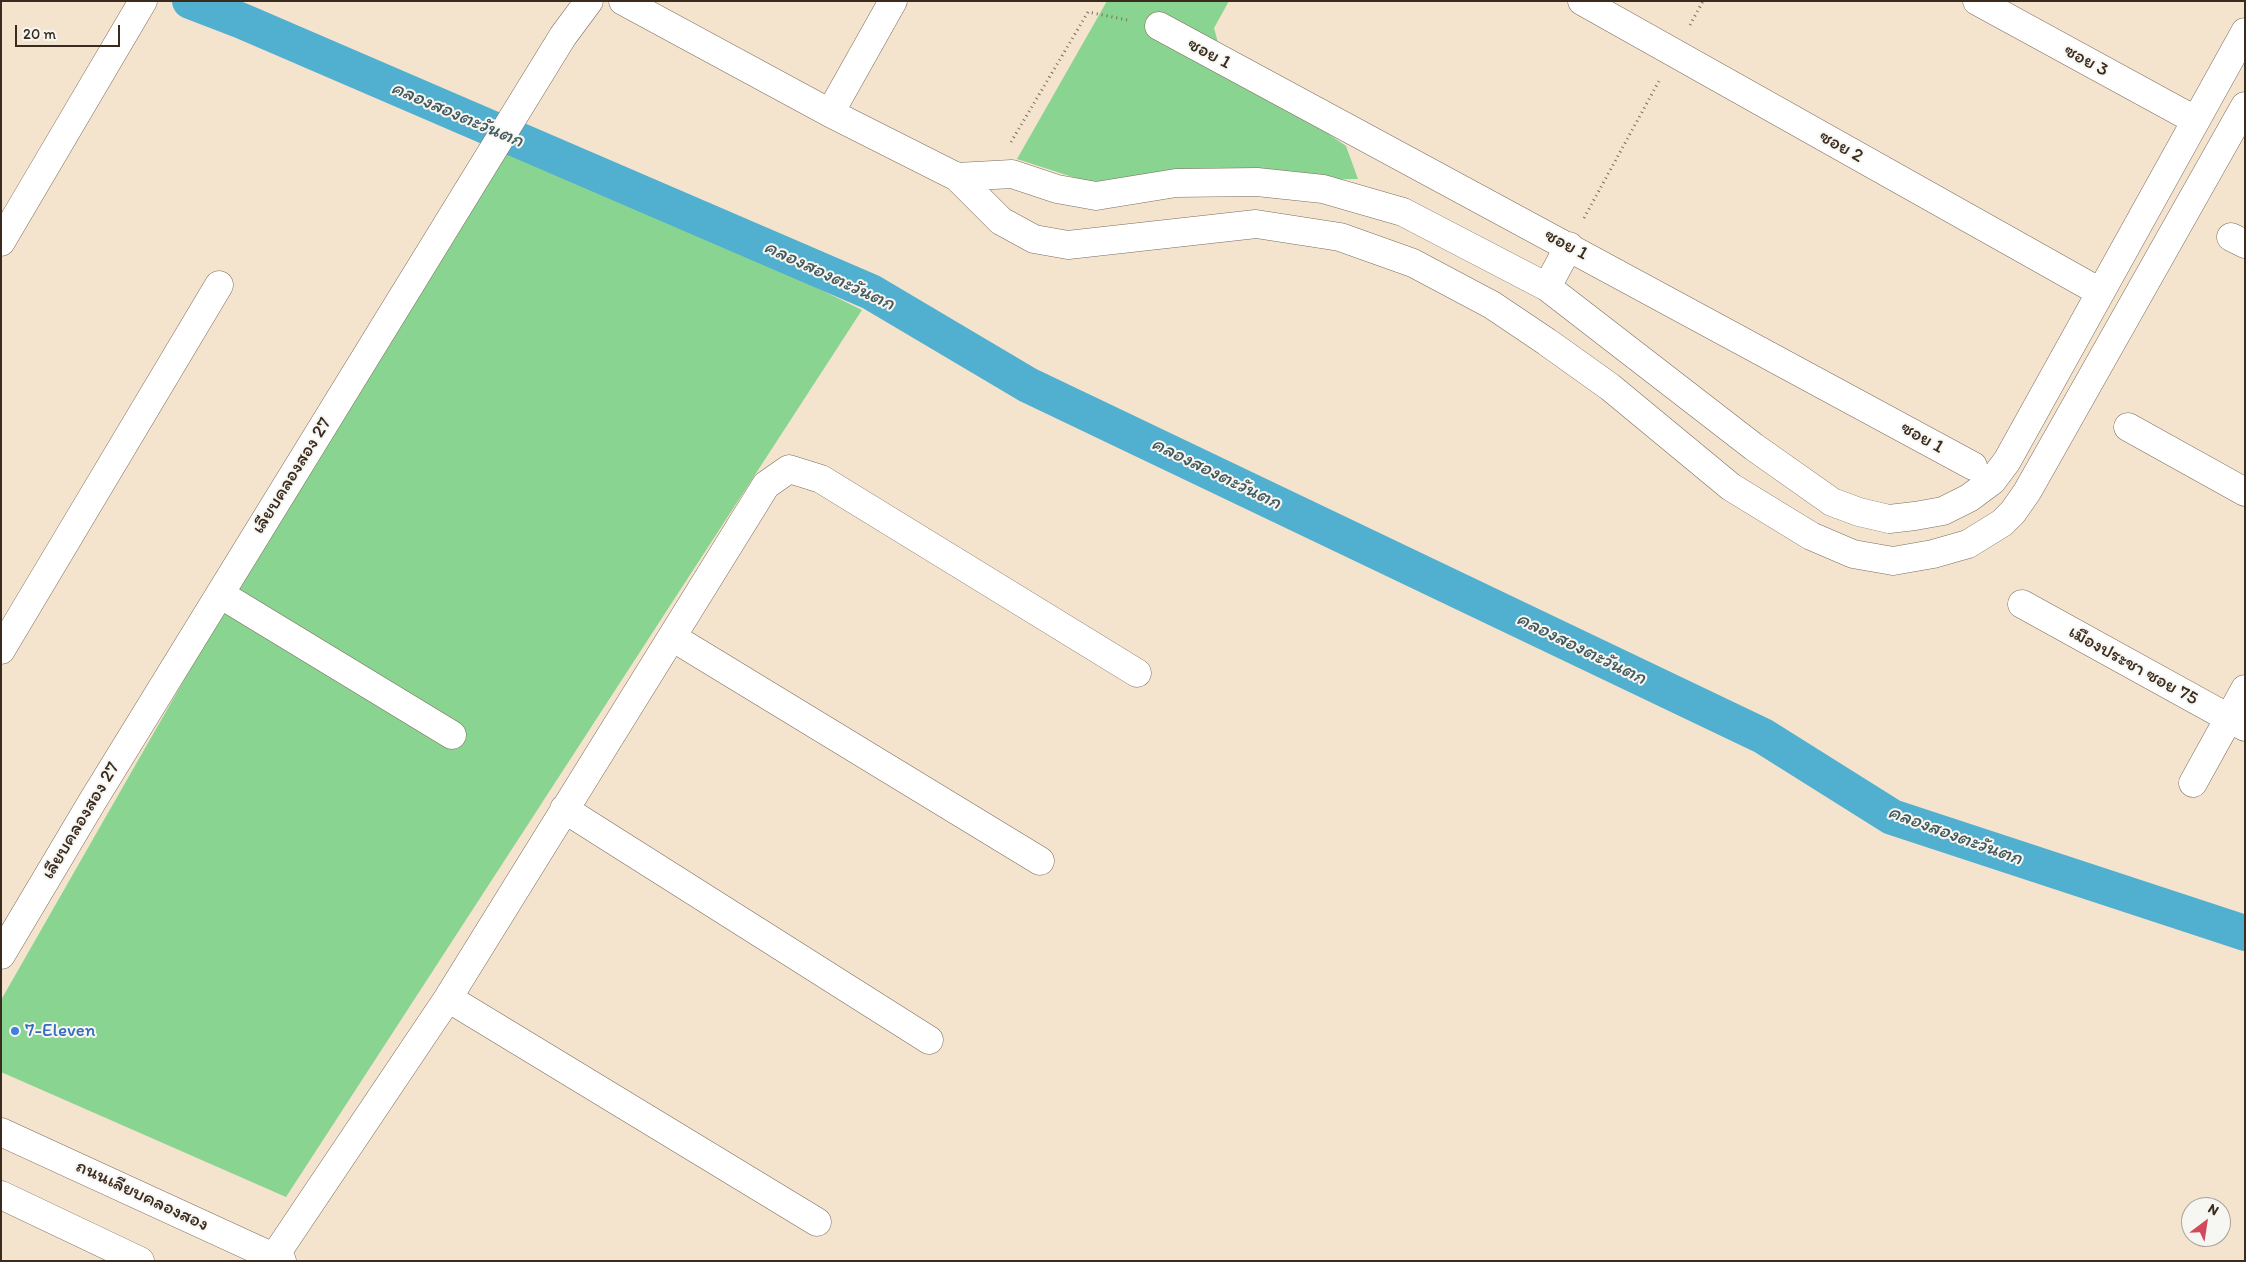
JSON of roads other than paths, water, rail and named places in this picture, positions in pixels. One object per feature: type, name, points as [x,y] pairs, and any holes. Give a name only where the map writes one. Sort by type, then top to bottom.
[{"type":"street","points":[[1,242],[143,1]]},
{"type":"street","name":"เลียบคลองสอง 27","points":[[1,955],[92,802],[563,36],[589,1]]},
{"type":"street","points":[[623,1],[830,113],[957,177],[1001,221],[1034,239],[1068,246],[1256,224],[1340,237],[1413,263],[1492,305],[1547,342],[1610,388],[1731,486],[1811,536],[1853,554],[1893,561],[1932,554],[1968,544],[2002,523],[2013,512],[2027,492],[2245,106]]},
{"type":"street","points":[[830,113],[893,1]]},
{"type":"street","name":"ซอย 2","points":[[1582,1],[2100,292]]},
{"type":"street","name":"ซอย 3","points":[[1977,1],[2195,120]]},
{"type":"street","name":"ซอย 1","points":[[1158,26],[1569,246],[1973,466]]},
{"type":"street","points":[[957,177],[1012,174],[1057,189],[1096,196],[1176,183],[1257,182],[1323,189],[1403,212],[1548,287],[1576,311],[1635,353],[1754,447],[1832,502],[1859,512],[1889,519],[1943,511],[1969,498],[1992,481],[2006,461],[2245,32]]},
{"type":"street","points":[[1256,224],[1257,182]]},
{"type":"street","points":[[1548,287],[1569,246]]},
{"type":"street","points":[[1,650],[218,285]]},
{"type":"street","points":[[1547,342],[1576,311]]},
{"type":"street","points":[[2128,428],[2245,492]]},
{"type":"street","points":[[278,1259],[448,998],[766,485],[789,469],[821,479],[1137,673]]},
{"type":"street","points":[[220,594],[452,735]]},
{"type":"street","name":"เมืองประชา ซอย 75","points":[[2022,604],[2237,723]]},
{"type":"street","points":[[672,637],[1040,862]]},
{"type":"street","points":[[2193,783],[2237,723],[2245,689]]},
{"type":"street","points":[[564,809],[929,1040]]},
{"type":"street","points":[[448,998],[817,1222]]},
{"type":"street","name":"ถนนเลียบคลองสอง","points":[[1,1132],[278,1259]]},
{"type":"street","points":[[1,1195],[128,1258]]},
{"type":"waterway","name":"คลองสองตะวันตก","points":[[190,1],[242,21],[871,292],[1028,385],[1763,736],[1892,817],[2245,933]]},
{"type":"place","name":"7-Eleven","points":[[15,1031]]}]
